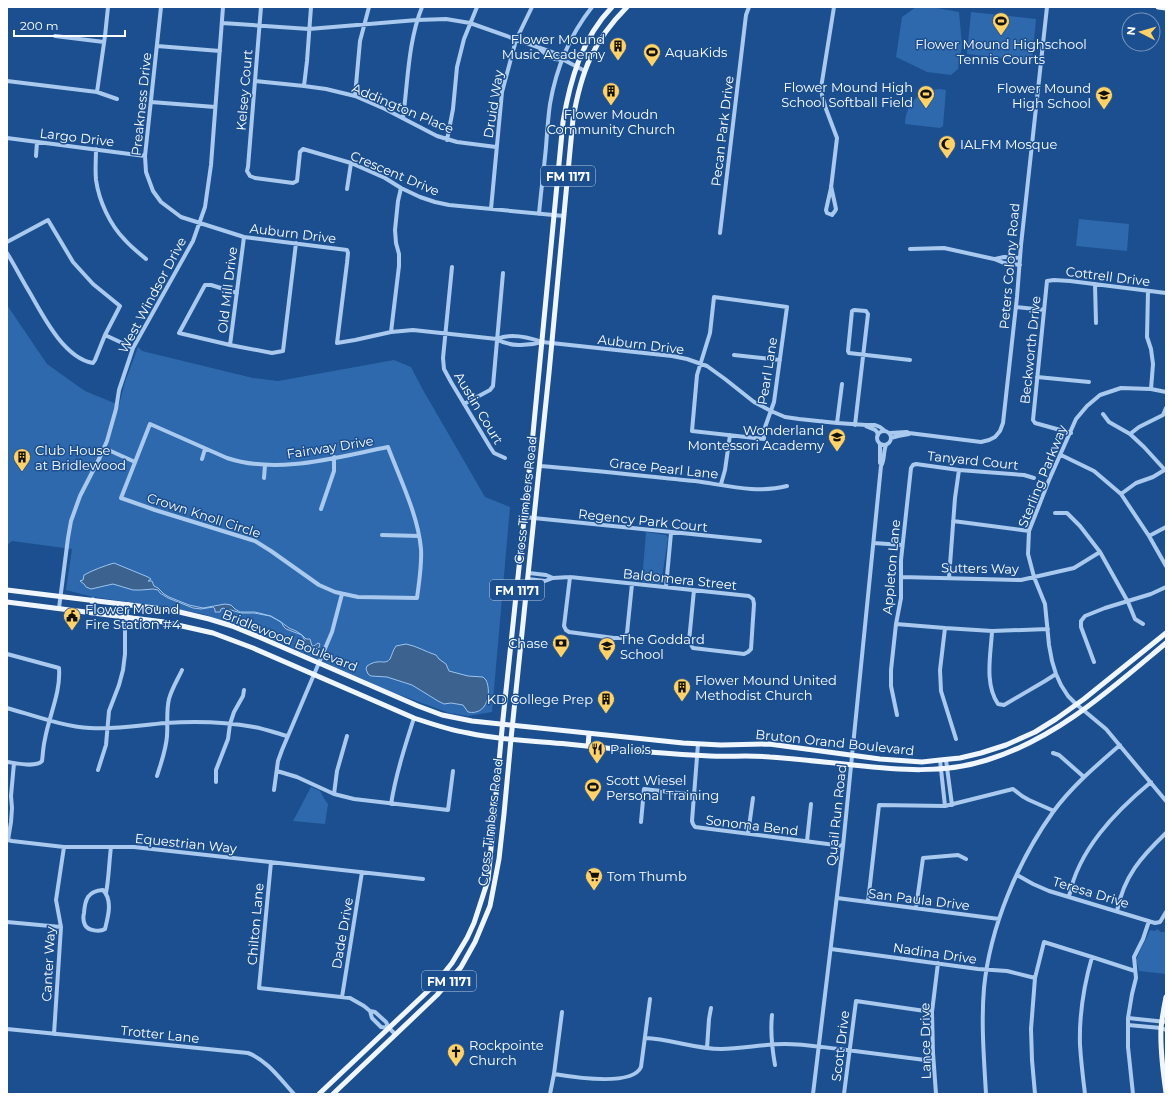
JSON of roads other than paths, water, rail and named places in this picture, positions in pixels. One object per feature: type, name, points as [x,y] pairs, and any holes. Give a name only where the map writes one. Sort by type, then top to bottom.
[{"type":"main road","name":"Cross Timbers Road","points":[[319,1094],[429,990],[452,963],[474,923],[488,880],[563,122],[567,98],[583,49],[598,24],[612,7]]},
{"type":"main road","name":"Cross Timbers Road","points":[[333,1094],[437,995],[461,967],[482,928],[490,906],[496,880],[504,814],[576,99],[585,71],[600,38],[627,7]]},
{"type":"main road","points":[[1158,7],[1166,8]]},
{"type":"main road","name":"Bridlewood Boulevard","points":[[7,590],[172,610],[209,619],[253,634],[432,711],[466,720],[512,726]]},
{"type":"main road","points":[[91,612],[92,600]]},
{"type":"main road","name":"Bridlewood Boulevard","points":[[7,602],[126,616],[175,624],[213,633],[253,648],[414,718],[453,730],[511,739]]},
{"type":"main road","name":"Bruton Orand Boulevard","points":[[512,726],[698,744],[769,744],[903,761],[922,762],[943,760],[981,753],[1006,745],[1035,732],[1084,699],[1166,633]]},
{"type":"main road","name":"Bruton Orand Boulevard","points":[[511,739],[698,756],[768,757],[889,770],[944,768],[986,761],[1024,746],[1049,733],[1083,710],[1166,643]]},
{"type":"main road","points":[[588,746],[589,734]]},
{"type":"main road","points":[[488,880],[496,880]]},
{"type":"main road","points":[[1166,997],[1162,1055],[1166,1093]]},
{"type":"street","points":[[97,92],[108,7]]},
{"type":"street","name":"Preakness Drive","points":[[162,7],[145,156],[146,172],[153,191],[161,202],[181,217],[200,224]]},
{"type":"street","name":"West Windsor Drive","points":[[60,608],[71,521],[80,496],[104,448],[121,385],[133,348],[185,257],[200,224],[205,207],[209,188],[223,7]]},
{"type":"street","name":"Kelsey Court","points":[[248,174],[261,7]]},
{"type":"street","points":[[304,86],[311,7]]},
{"type":"street","points":[[355,96],[358,60],[364,25],[369,7]]},
{"type":"street","points":[[403,118],[411,51],[417,20],[422,7]]},
{"type":"street","points":[[447,140],[457,67],[464,39],[477,7]]},
{"type":"street","name":"Druid Way","points":[[491,209],[502,92],[516,40],[532,7]]},
{"type":"street","points":[[539,214],[550,104],[554,85],[562,59],[578,28],[592,7]]},
{"type":"street","name":"Pecan Park Drive","points":[[720,233],[746,15],[749,7]]},
{"type":"street","points":[[831,186],[836,209],[832,215],[827,213],[826,210],[831,186],[837,138],[826,109],[821,88],[834,7]]},
{"type":"street","name":"Peters Colony Road","points":[[890,433],[903,432],[977,442],[989,440],[997,434],[1001,427],[1004,416],[1016,307],[1047,7]]},
{"type":"street","points":[[222,23],[309,29],[446,18],[470,23],[560,56],[562,59],[585,71]]},
{"type":"street","points":[[55,36],[104,42]]},
{"type":"street","points":[[157,46],[220,51]]},
{"type":"street","points":[[7,81],[97,92],[117,99]]},
{"type":"street","name":"Addington Place","points":[[255,82],[326,89],[355,96],[371,102],[425,131],[447,140],[496,147]]},
{"type":"street","points":[[151,102],[215,107]]},
{"type":"street","name":"Largo Drive","points":[[7,138],[145,156]]},
{"type":"street","points":[[36,156],[37,142]]},
{"type":"street","points":[[96,149],[96,178],[99,194],[105,210],[125,241],[146,259]]},
{"type":"street","name":"Crescent Drive","points":[[248,174],[255,178],[293,183],[297,181],[300,152],[303,149],[351,163],[385,178],[420,197],[435,202],[449,205],[564,216]]},
{"type":"street","points":[[347,189],[351,163]]},
{"type":"street","points":[[391,332],[399,266],[399,254],[395,230],[401,188]]},
{"type":"street","points":[[7,242],[48,220],[73,262],[93,284],[120,306],[93,363],[72,353],[47,324],[7,253]]},
{"type":"street","name":"Auburn Drive","points":[[200,224],[244,237],[347,250],[348,253],[338,343],[391,332],[413,330],[497,339],[503,343],[530,345],[542,342]]},
{"type":"street","name":"Old Mill Drive","points":[[230,345],[244,237]]},
{"type":"street","points":[[237,292],[211,285],[205,285],[179,333],[272,353],[283,351],[296,243]]},
{"type":"street","points":[[910,249],[944,248],[994,259],[1004,263],[1020,265]]},
{"type":"street","points":[[994,259],[1004,257],[1020,258]]},
{"type":"street","name":"Austin Court","points":[[452,267],[443,358],[444,369],[450,382],[494,453],[505,458]]},
{"type":"street","points":[[464,404],[490,390],[493,386],[503,273]]},
{"type":"street","name":"Cottrell Drive","points":[[1047,281],[1054,280],[1095,284],[1166,293]]},
{"type":"street","name":"Beckworth Drive","points":[[1047,281],[1033,420],[1034,423],[1071,433]]},
{"type":"street","points":[[1095,284],[1094,299],[1096,323]]},
{"type":"street","points":[[1148,291],[1147,337],[1154,364],[1151,389]]},
{"type":"street","name":"Pearl Lane","points":[[700,364],[710,333],[714,297],[787,306],[774,402],[764,430],[764,439],[730,435]]},
{"type":"street","points":[[1016,307],[1044,310]]},
{"type":"street","points":[[855,425],[864,355],[868,314],[866,311],[854,310],[852,312],[849,353],[864,355],[910,360]]},
{"type":"street","points":[[105,335],[133,348]]},
{"type":"street","name":"Auburn Drive","points":[[497,339],[504,336],[531,338],[542,342],[672,356],[687,359],[707,366],[751,400],[771,412],[792,418],[866,426],[875,425],[885,431]]},
{"type":"street","points":[[734,355],[780,360]]},
{"type":"street","points":[[700,364],[697,375],[692,431],[730,435],[725,470],[721,484]]},
{"type":"street","points":[[1037,377],[1088,382]]},
{"type":"street","points":[[838,423],[842,384]]},
{"type":"street","name":"Sterling Parkway","points":[[1166,392],[1151,389],[1121,388],[1100,395],[1086,406],[1076,419],[1029,531],[1028,554],[1034,577],[1045,604],[1049,644],[1056,674],[1068,696],[1106,729],[1166,801]]},
{"type":"street","points":[[1130,434],[1139,427],[1163,415],[1166,408]]},
{"type":"street","points":[[1103,414],[1109,422],[1130,434],[1165,469],[1153,477],[1136,483],[1121,494]]},
{"type":"street","name":"Fairway Drive","points":[[150,424],[235,461],[265,465],[301,463],[388,447],[414,517],[419,536],[421,561],[417,598]]},
{"type":"street","name":"Crown Knoll Circle","points":[[150,424],[121,498],[255,541],[323,588],[358,597],[417,598]]},
{"type":"street","points":[[866,426],[876,430],[878,435],[877,439],[880,444],[886,445],[892,438],[890,433],[885,431],[880,432],[878,435]]},
{"type":"street","name":"Peters Colony Road","points":[[892,438],[909,434]]},
{"type":"street","name":"Quail Run Road","points":[[812,1094],[843,846],[874,543],[881,466],[880,444]]},
{"type":"street","name":"Quail Run Road","points":[[881,466],[883,463],[884,449],[886,445]]},
{"type":"street","points":[[104,448],[135,462]]},
{"type":"street","points":[[202,460],[206,449]]},
{"type":"street","points":[[1061,455],[1094,471],[1121,494],[1149,536],[1166,566]]},
{"type":"street","points":[[321,509],[333,476],[335,467],[334,458]]},
{"type":"street","name":"Tanyard Court","points":[[911,468],[916,464],[959,470],[1019,475],[1034,478]]},
{"type":"street","points":[[264,478],[265,465]]},
{"type":"street","name":"Grace Pearl Lane","points":[[540,466],[757,489],[777,489],[787,486]]},
{"type":"street","name":"Appleton Lane","points":[[897,715],[891,686],[891,670],[896,624],[901,598],[902,545],[911,468]]},
{"type":"street","points":[[949,578],[953,521],[959,470]]},
{"type":"street","points":[[1055,513],[1066,514],[1080,526],[1100,552],[1128,602],[1135,619],[1142,624]]},
{"type":"street","name":"Regency Park Court","points":[[524,517],[760,541]]},
{"type":"street","points":[[953,521],[1029,531]]},
{"type":"street","points":[[1149,536],[1166,527]]},
{"type":"street","points":[[666,588],[671,533]]},
{"type":"street","points":[[382,535],[419,536]]},
{"type":"street","points":[[874,543],[902,545]]},
{"type":"street","name":"Sutters Way","points":[[901,577],[1021,580],[1074,568],[1100,552]]},
{"type":"street","name":"Baldomera Street","points":[[529,573],[546,575],[553,578]]},
{"type":"street","points":[[570,577],[564,626],[566,630],[569,632],[614,638],[622,638],[627,633],[632,584]]},
{"type":"street","name":"Baldomera Street","points":[[528,579],[545,581],[553,578],[570,577],[666,588],[694,590],[749,596],[753,599],[754,604],[751,649],[748,652],[744,654],[693,648],[690,642],[694,590]]},
{"type":"street","points":[[1094,662],[1084,637],[1081,621],[1085,616],[1105,608],[1151,594],[1166,587]]},
{"type":"street","points":[[274,790],[278,761],[287,736],[334,628],[342,594]]},
{"type":"street","points":[[98,770],[107,739],[109,711],[123,670],[128,604]]},
{"type":"street","points":[[896,624],[992,631],[1048,628]]},
{"type":"street","points":[[945,628],[940,670],[941,691],[956,739]]},
{"type":"street","points":[[992,631],[989,670],[990,682],[998,704],[1004,705],[1056,674]]},
{"type":"street","points":[[7,654],[59,668],[57,689],[44,739],[42,762],[34,765],[7,762]]},
{"type":"street","points":[[157,776],[166,744],[167,712],[170,697],[182,670]]},
{"type":"street","points":[[216,782],[216,770],[228,739],[230,724],[234,712],[243,696],[244,690]]},
{"type":"street","points":[[7,708],[82,728],[107,729],[167,723],[195,722],[255,727],[287,736]]},
{"type":"street","points":[[391,804],[399,765],[414,718]]},
{"type":"street","points":[[334,794],[337,771],[347,736]]},
{"type":"street","name":"Sonoma Bend","points":[[698,744],[692,822],[695,827],[843,846]]},
{"type":"street","points":[[986,1094],[983,1051],[984,989],[986,970],[999,919],[1022,862],[1054,811],[1084,777],[1120,745]]},
{"type":"street","points":[[1052,753],[1059,755],[1084,777]]},
{"type":"street","points":[[943,760],[952,805]]},
{"type":"street","name":"Equestrian Way","points":[[14,763],[11,796],[11,822],[8,840],[64,847],[134,847],[423,879]]},
{"type":"street","points":[[944,768],[945,806]]},
{"type":"street","points":[[277,771],[297,777],[334,794],[364,801],[448,810],[453,771]]},
{"type":"street","points":[[1069,897],[1071,886],[1077,871],[1099,834],[1130,800],[1151,782]]},
{"type":"street","points":[[868,902],[879,805],[945,806],[1013,788],[1029,800],[1054,811]]},
{"type":"street","points":[[641,822],[644,789],[695,795]]},
{"type":"street","points":[[748,834],[753,798]]},
{"type":"street","points":[[807,842],[812,804]]},
{"type":"street","points":[[1117,911],[1122,889],[1128,878],[1150,849],[1166,833]]},
{"type":"street","name":"Canter Way","points":[[54,1034],[61,927],[56,900],[64,847]]},
{"type":"street","points":[[106,893],[103,890],[96,891],[89,895],[84,901],[83,919],[87,928],[98,931],[105,929],[108,916],[109,901],[106,893],[109,880],[108,875],[111,847]]},
{"type":"street","points":[[916,908],[923,858],[958,855],[966,859]]},
{"type":"street","name":"Chilton Lane","points":[[271,862],[259,988],[342,997]]},
{"type":"street","name":"Dade Drive","points":[[342,997],[362,872]]},
{"type":"street","name":"Teresa Drive","points":[[1017,875],[1033,884],[1069,897],[1155,923],[1160,922],[1166,912]]},
{"type":"street","name":"San Paula Drive","points":[[837,898],[999,919]]},
{"type":"street","points":[[1133,1094],[1129,1056],[1128,1018],[1136,978],[1134,957],[1144,939],[1149,921]]},
{"type":"street","points":[[7,922],[61,927]]},
{"type":"street","points":[[1035,1094],[1031,1029],[1035,978],[1044,942],[1135,971]]},
{"type":"street","name":"Nadina Drive","points":[[831,948],[986,970],[1007,971],[1035,978]]},
{"type":"street","points":[[1085,1094],[1080,1045],[1081,1019],[1084,992],[1092,957]]},
{"type":"street","name":"Lance Drive","points":[[936,1094],[933,1061],[932,1012],[938,963]]},
{"type":"street","points":[[342,997],[357,1001],[370,1011],[375,1012],[386,1022],[395,1034]]},
{"type":"street","points":[[554,1074],[599,1079],[619,1078],[633,1075],[640,1070],[650,998]]},
{"type":"street","name":"Scott Drive","points":[[844,1094],[856,1001],[932,1012]]},
{"type":"street","points":[[707,1048],[709,1019],[712,1008]]},
{"type":"street","points":[[370,1011],[372,1018],[381,1028],[389,1028]]},
{"type":"street","points":[[550,1094],[562,1012]]},
{"type":"street","points":[[772,1015],[771,1044],[775,1065]]},
{"type":"street","points":[[1128,1018],[1164,1022]]},
{"type":"street","points":[[1128,1025],[1164,1029]]},
{"type":"street","name":"Trotter Lane","points":[[7,1029],[248,1054],[255,1056],[265,1063],[294,1094]]},
{"type":"street","points":[[645,1038],[658,1038],[691,1046],[721,1049],[771,1044],[819,1046],[933,1061]]},
{"type":"place","name":"Flower Mound Highschool Tennis Courts","points":[[1001,36]]},
{"type":"place","name":"Flower Mound Music Academy","points":[[618,61]]},
{"type":"place","name":"AquaKids","points":[[652,67]]},
{"type":"place","name":"Flower Moudn Community Church","points":[[611,106]]},
{"type":"place","name":"Flower Mound High School Softball Field","points":[[926,109]]},
{"type":"place","name":"Flower Mound High School","points":[[1104,110]]},
{"type":"place","name":"IALFM Mosque","points":[[947,159]]},
{"type":"place","name":"Wonderland Montessori Academy","points":[[837,452]]},
{"type":"place","name":"Club House at Bridlewood","points":[[22,472]]},
{"type":"place","name":"Flower Mound Fire Station #4","points":[[72,631]]},
{"type":"place","name":"Chase","points":[[561,658]]},
{"type":"place","name":"The Goddard School","points":[[607,661]]},
{"type":"place","name":"Flower Mound United Methodist Church","points":[[682,702]]},
{"type":"place","name":"KD College Prep","points":[[606,714]]},
{"type":"place","name":"Palio's","points":[[597,764]]},
{"type":"place","name":"Scott Wiesel Personal Training","points":[[593,802]]},
{"type":"place","name":"Tom Thumb","points":[[594,891]]},
{"type":"place","name":"Rockpointe Church","points":[[456,1067]]}]
